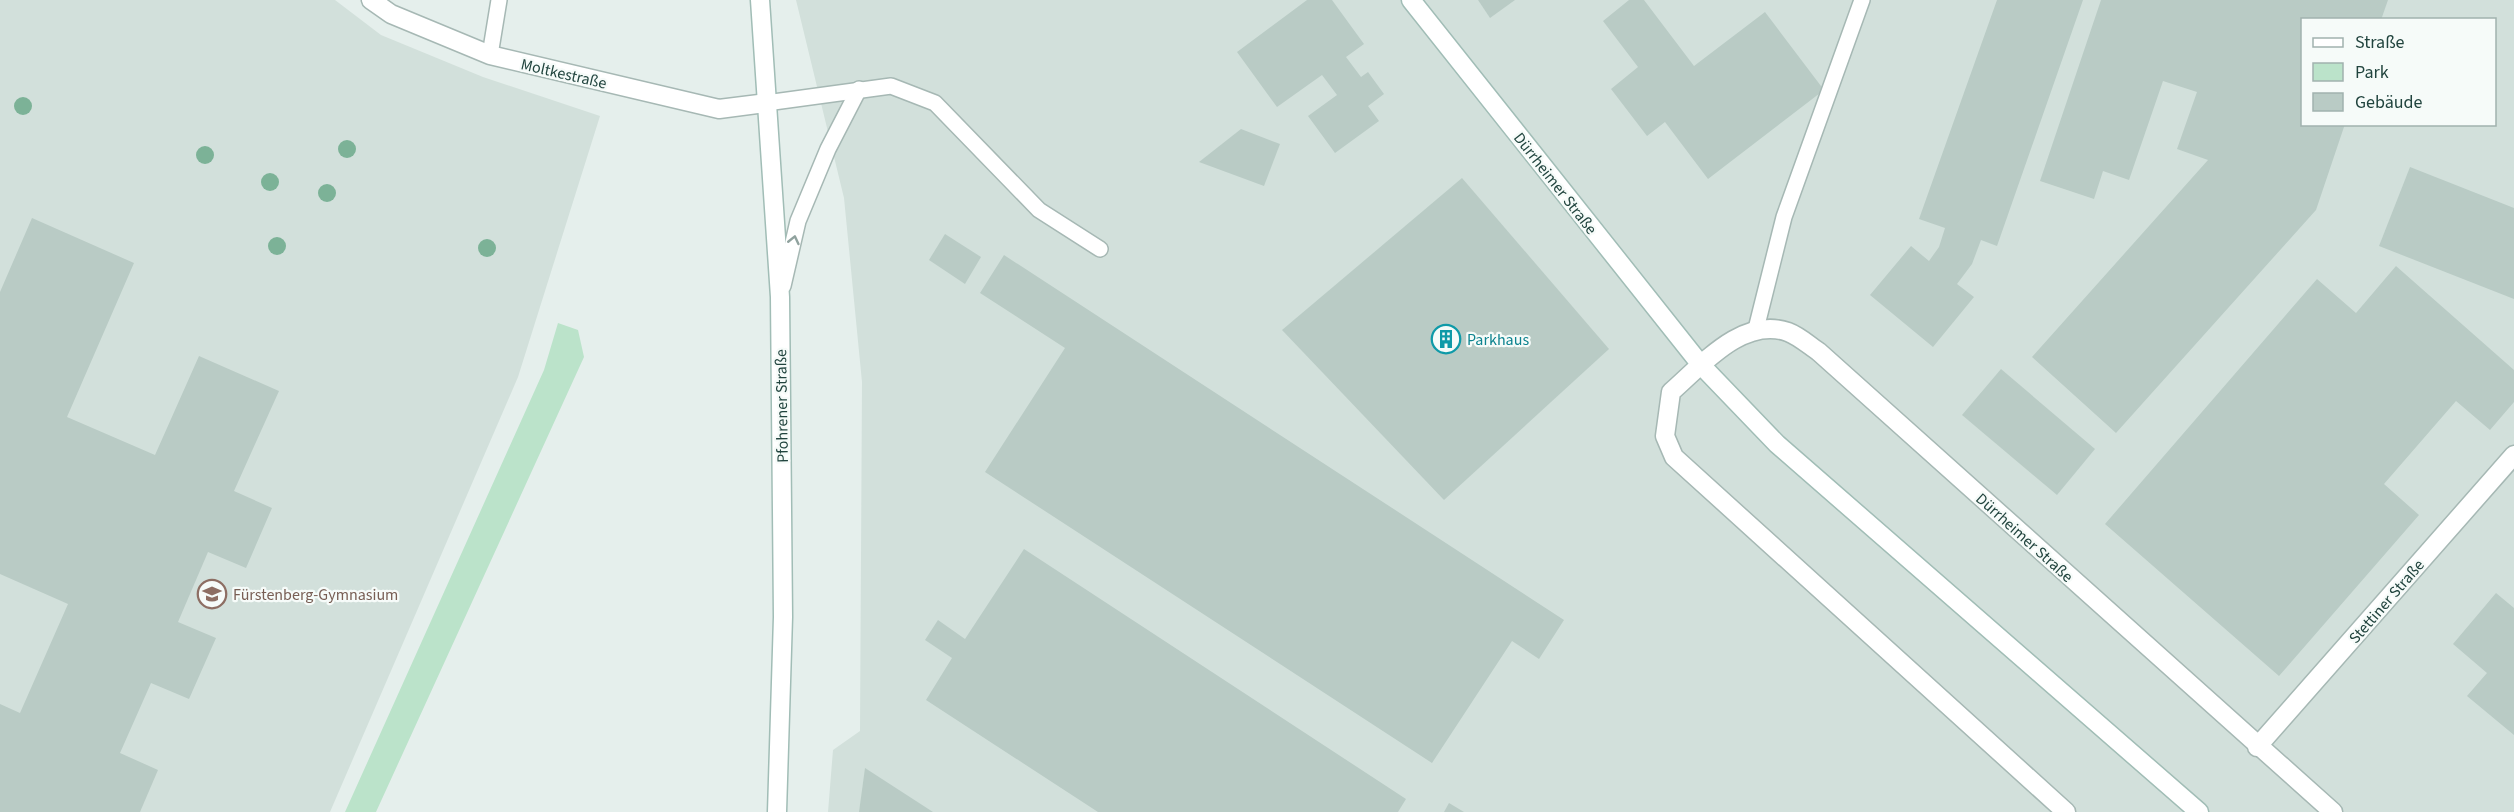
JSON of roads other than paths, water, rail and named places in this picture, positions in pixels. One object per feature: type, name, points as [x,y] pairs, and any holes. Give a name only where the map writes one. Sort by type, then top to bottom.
[{"type":"street","name":"Moltkestraße","points":[[371,0],[391,14],[490,55],[719,109],[766,103]]},
{"type":"street","name":"Pfohrener Straße","points":[[760,0],[780,297],[783,617],[777,812]]},
{"type":"street","name":"Dürrheimer Straße","points":[[1411,0],[1701,365],[1777,444],[2199,812]]},
{"type":"street","name":"Dürrheimer Straße","points":[[1755,329],[1788,332],[1819,352],[2333,812]]},
{"type":"street","points":[[1755,329],[1724,346],[1671,392],[1665,436],[1674,457],[2066,812]]},
{"type":"street","name":"Stettiner Straße","points":[[2258,747],[2514,455]]},
{"type":"lane","points":[[490,55],[499,0]]},
{"type":"lane","points":[[1755,329],[1784,217],[1862,0]]},
{"type":"lane","points":[[766,103],[891,86],[935,103],[1039,210],[1100,249]]},
{"type":"lane","points":[[780,297],[798,221],[828,149],[860,89]]},
{"type":"place","name":"Parkhaus","points":[[1446,339]]},
{"type":"place","name":"Fürstenberg-Gymnasium","points":[[212,594]]}]
